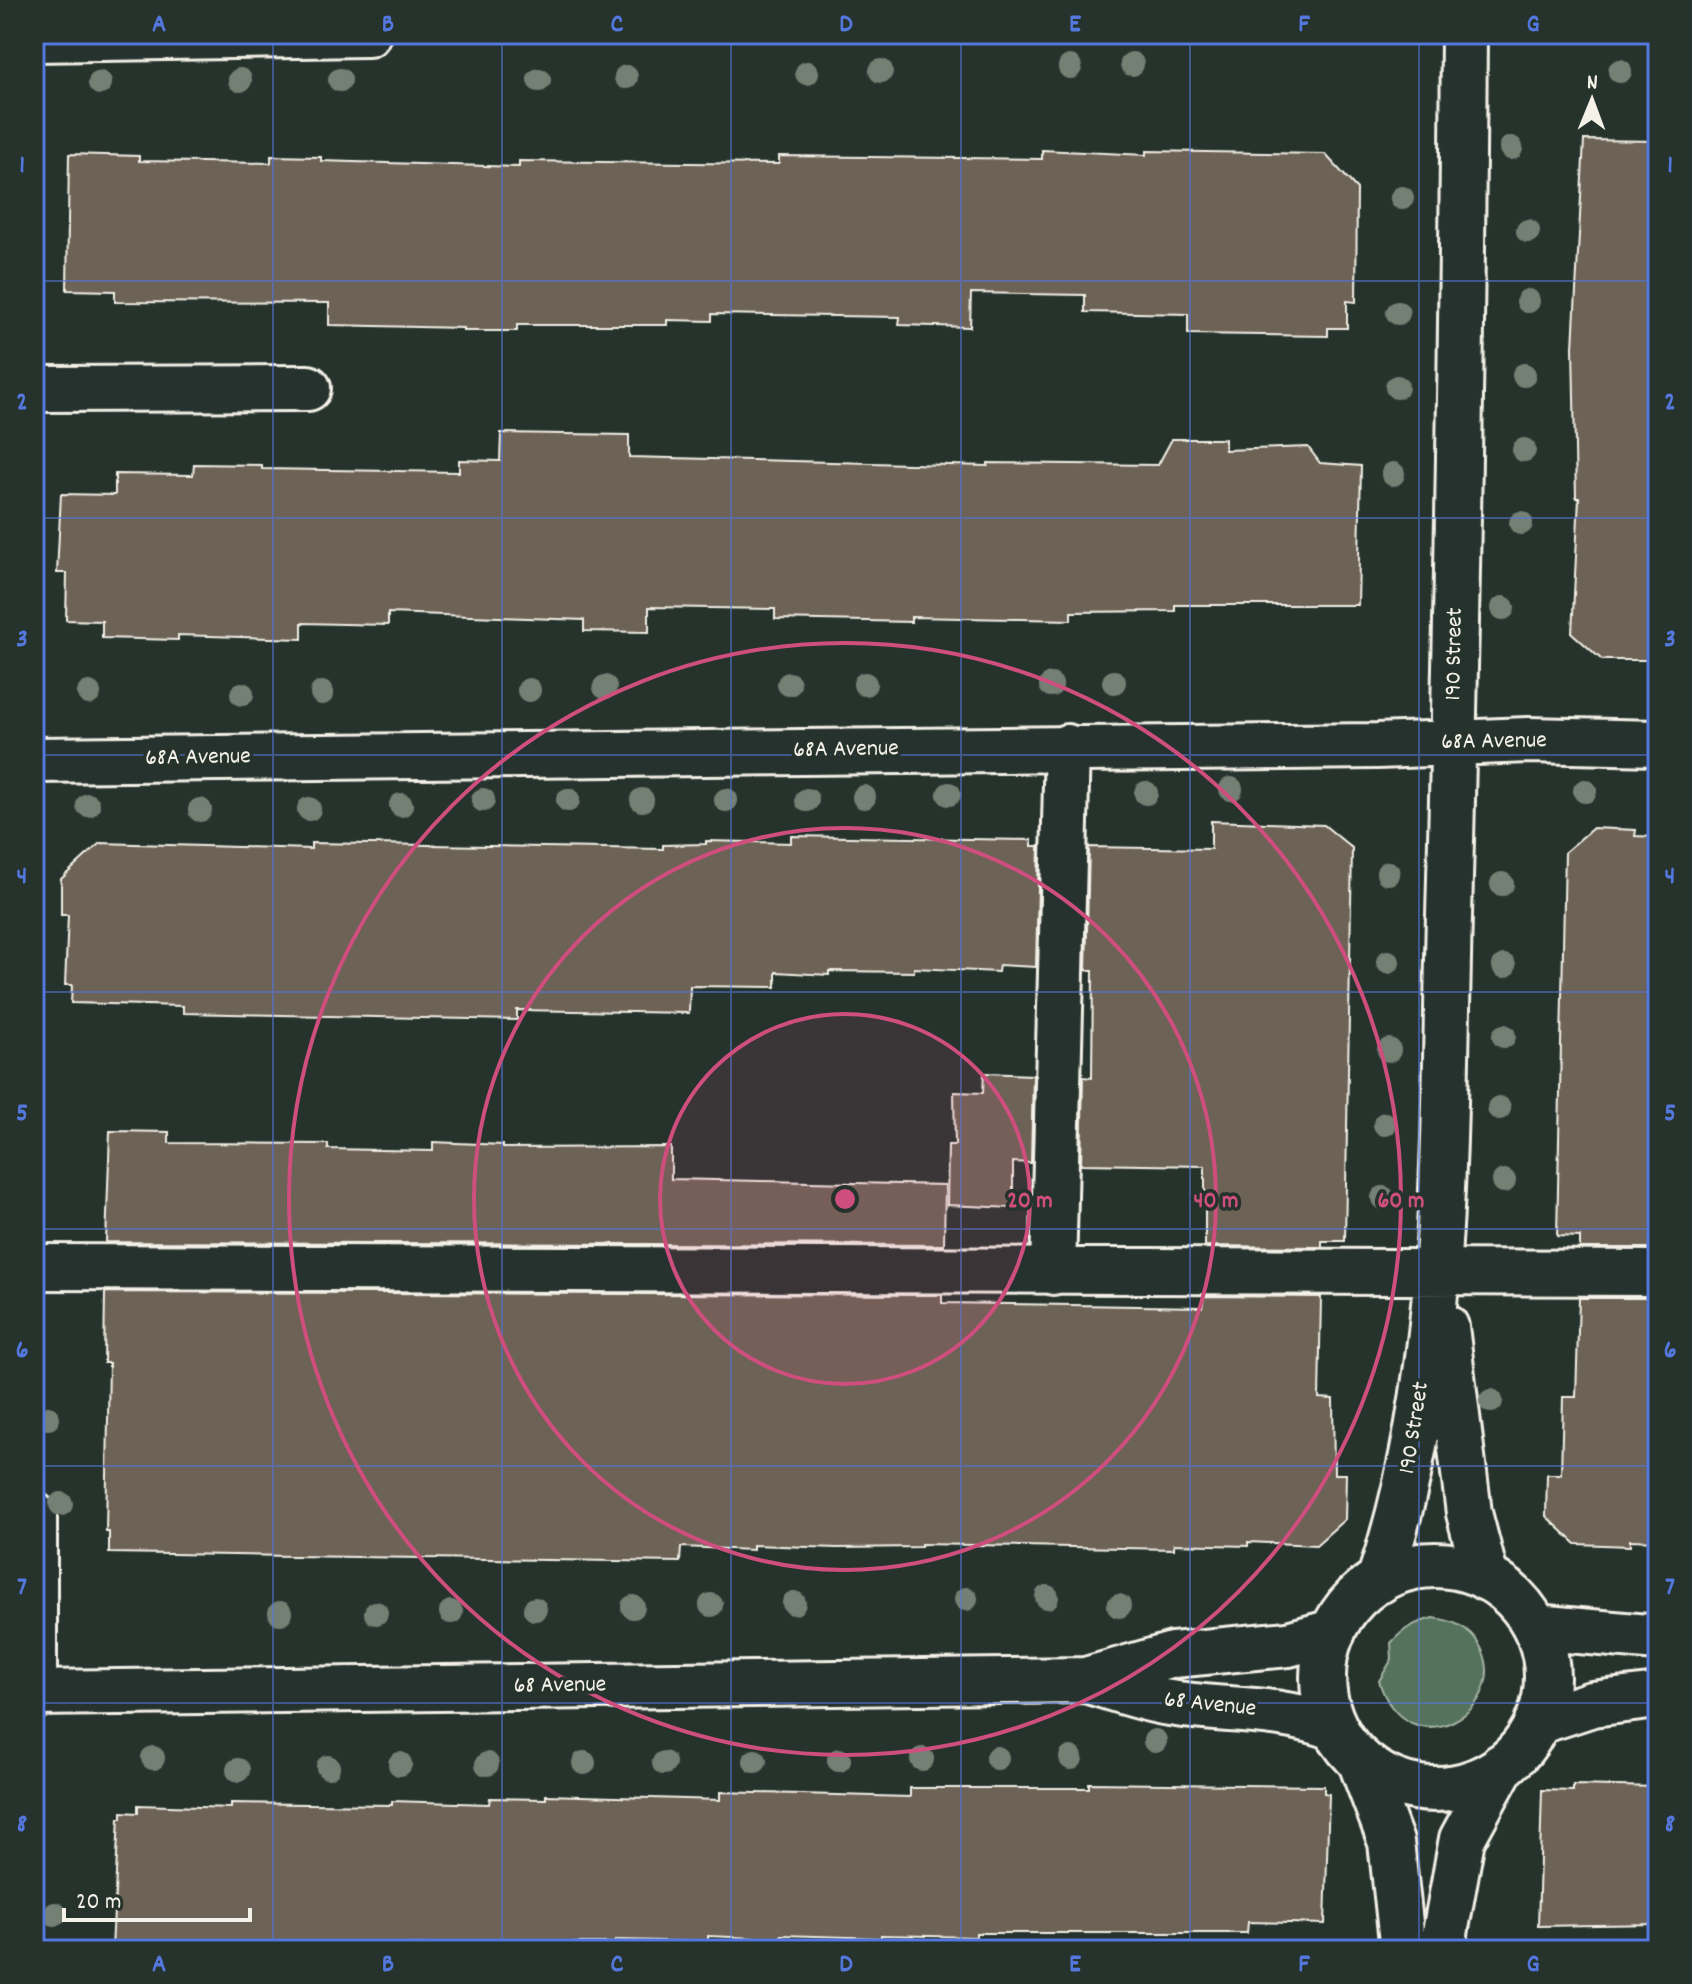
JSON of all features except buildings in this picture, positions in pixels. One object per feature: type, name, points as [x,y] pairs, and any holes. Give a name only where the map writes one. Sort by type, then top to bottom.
[{"type":"street","points":[[34,39],[368,34]]},
{"type":"street","name":"190 Street","points":[[1379,1581],[1397,1526],[1413,1455],[1439,1273],[1454,741],[1464,34]]},
{"type":"street","points":[[34,389],[308,388]]},
{"type":"street","name":"68A Avenue","points":[[34,760],[1377,746],[1454,741],[1658,743]]},
{"type":"street","points":[[1053,1272],[1067,747]]},
{"type":"street","points":[[34,1267],[1658,1273]]},
{"type":"street","name":"190 Street","points":[[1439,1273],[1469,1513],[1486,1578]]},
{"type":"street","points":[[34,1515],[34,1694]]},
{"type":"street","points":[[1347,1743],[1383,1776],[1423,1788],[1465,1785],[1502,1766],[1523,1746],[1537,1722],[1545,1695],[1546,1667],[1535,1627],[1509,1594],[1486,1578],[1460,1568],[1432,1565],[1405,1569],[1379,1581],[1347,1607],[1333,1632],[1324,1658],[1323,1686],[1347,1743],[1391,1842],[1403,1950]]},
{"type":"street","points":[[1535,1627],[1658,1638]]},
{"type":"street","name":"68 Avenue","points":[[34,1694],[1086,1680],[1173,1655],[1288,1644],[1333,1632]]},
{"type":"street","name":"68 Avenue","points":[[1086,1680],[1167,1703],[1259,1709],[1304,1716],[1347,1743]]},
{"type":"street","points":[[1537,1722],[1592,1704],[1658,1696]]},
{"type":"street","points":[[1442,1950],[1462,1839],[1502,1766]]},
{"type":"green space","points":[[1433,1618],[1454,1623],[1470,1633],[1479,1644],[1487,1668],[1483,1690],[1471,1708],[1454,1721],[1433,1727],[1412,1723],[1393,1708],[1379,1681],[1392,1659],[1391,1643],[1410,1627]]}]
